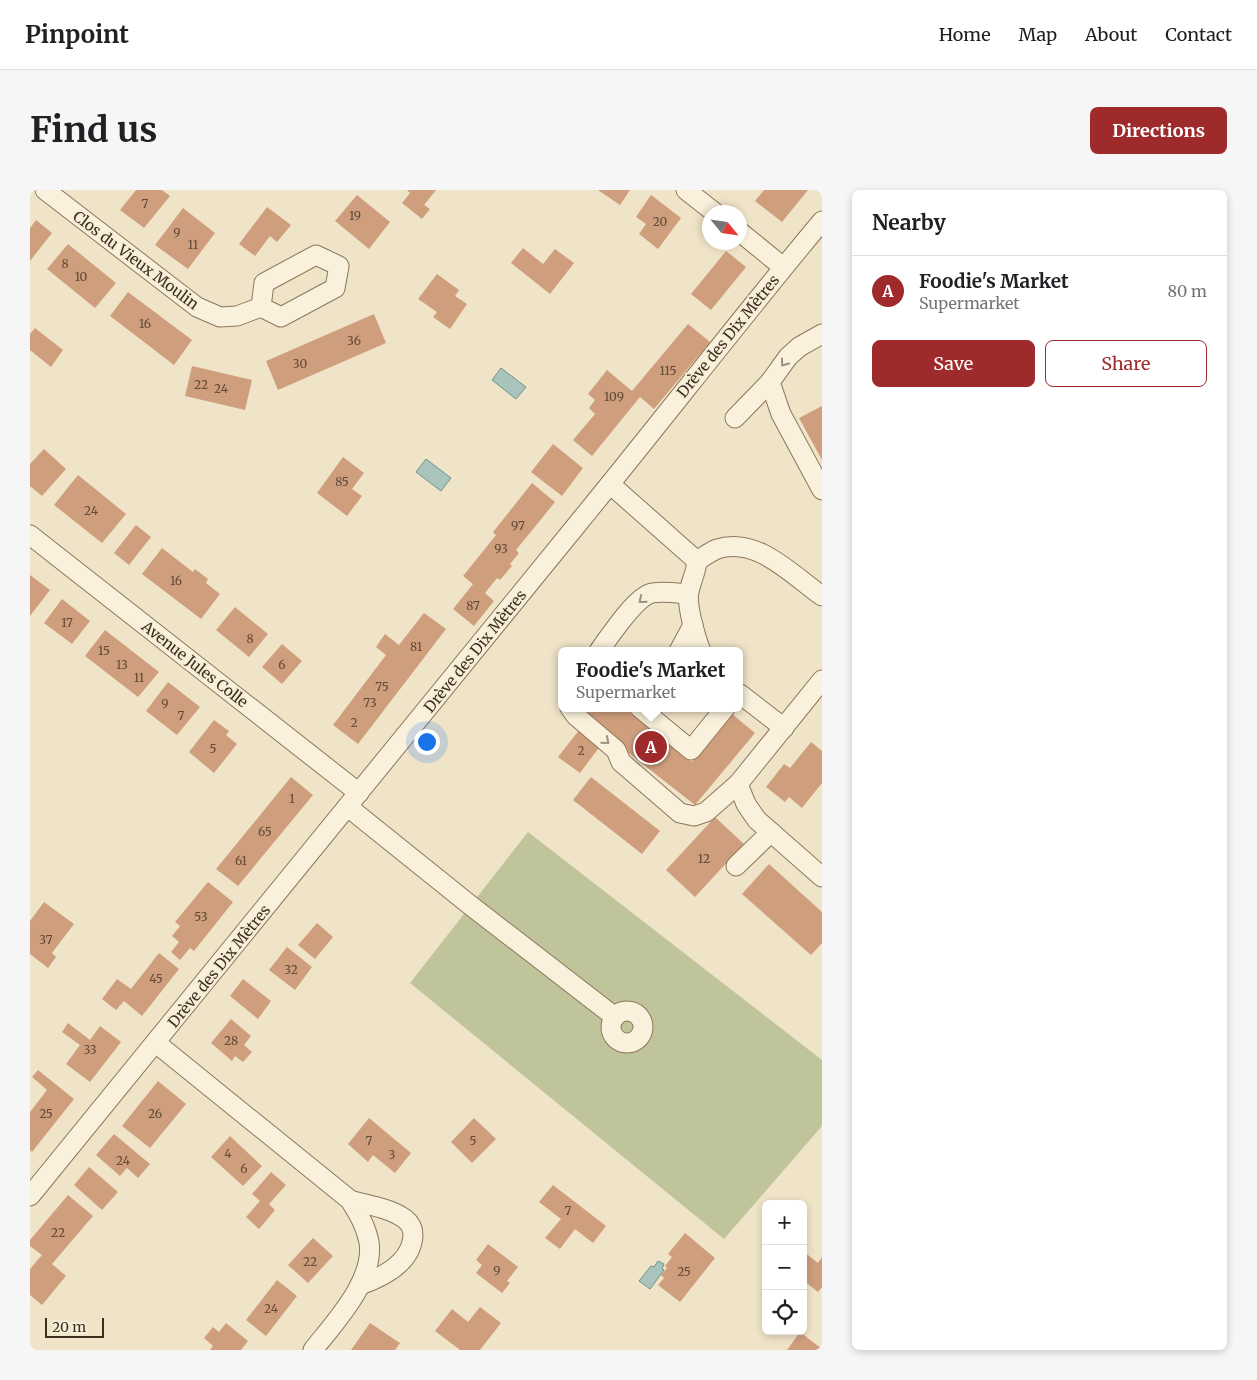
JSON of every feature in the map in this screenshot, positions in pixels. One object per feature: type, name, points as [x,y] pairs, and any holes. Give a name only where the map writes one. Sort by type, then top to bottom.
[{"type":"street","name":"Clos du Vieux Moulin","points":[[45,190],[196,307],[220,317],[237,316],[261,307]]},
{"type":"street","points":[[686,190],[705,205]]},
{"type":"street","name":"Drève des Dix Mètres","points":[[30,1196],[354,800],[822,221]]},
{"type":"street","points":[[747,238],[784,267]]},
{"type":"street","points":[[735,418],[770,382],[788,357],[822,334]]},
{"type":"street","points":[[770,382],[781,414],[822,490]]},
{"type":"street","points":[[610,484],[697,561]]},
{"type":"street","name":"Avenue Jules Colle","points":[[30,535],[354,800],[470,905],[615,1017]]},
{"type":"street","points":[[700,647],[693,625],[688,594],[697,561],[716,549],[728,547],[750,549],[770,557],[819,587]]},
{"type":"street","points":[[602,647],[640,600],[651,594],[665,592],[688,594]]},
{"type":"street","points":[[681,647],[693,625]]},
{"type":"street","points":[[573,712],[616,750],[621,762],[680,813],[694,816],[706,812],[738,784],[822,680]]},
{"type":"street","points":[[743,696],[784,728]]},
{"type":"street","points":[[645,712],[691,750],[722,712]]},
{"type":"street","points":[[738,784],[746,804],[757,820],[822,877]]},
{"type":"street","points":[[736,866],[771,832]]},
{"type":"street","points":[[156,1043],[350,1200],[362,1220],[369,1244],[367,1264],[360,1286],[313,1350]]},
{"type":"street","points":[[350,1200],[394,1213],[405,1219],[413,1231],[413,1244],[406,1256],[393,1269],[360,1286]]},
{"type":"green space","points":[[528,832],[822,1060],[822,1126],[724,1239],[410,983]]},
{"type":"water","points":[[501,368],[526,387],[516,399],[492,380]]},
{"type":"water","points":[[426,459],[451,478],[441,491],[416,472]]},
{"type":"water","points":[[658,1261],[664,1264],[662,1269],[664,1270],[650,1289],[639,1281],[651,1266],[654,1267]]},
{"type":"building","points":[[136,190],[162,190],[170,196],[144,228],[120,210]]},
{"type":"building","points":[[407,190],[436,190],[424,205],[430,209],[422,219],[402,203],[410,193]]},
{"type":"building","points":[[598,190],[630,190],[620,205]]},
{"type":"building","points":[[764,190],[808,190],[782,222],[755,201]]},
{"type":"building","points":[[357,195],[390,222],[369,249],[335,221]]},
{"type":"building","points":[[651,195],[681,218],[658,249],[639,234],[646,224],[636,217]]},
{"type":"building","points":[[267,207],[291,225],[277,242],[270,236],[255,256],[239,244]]},
{"type":"building","points":[[183,208],[215,233],[188,269],[155,245]]},
{"type":"building","points":[[36,220],[52,233],[30,261],[30,228]]},
{"type":"building","points":[[68,244],[116,283],[95,308],[47,269]]},
{"type":"building","points":[[523,248],[543,264],[555,249],[574,263],[550,294],[511,263]]},
{"type":"building","points":[[726,251],[746,267],[711,310],[691,294]]},
{"type":"building","points":[[437,274],[459,290],[455,296],[467,304],[450,329],[433,317],[437,312],[418,299]]},
{"type":"building","points":[[128,292],[192,340],[174,365],[110,316]]},
{"type":"building","points":[[374,314],[386,343],[278,390],[266,361]]},
{"type":"building","points":[[688,324],[710,342],[654,409],[640,397],[592,456],[573,440],[595,414],[589,408],[595,400],[588,394],[607,370],[632,391]]},
{"type":"building","points":[[35,328],[63,350],[51,367],[30,350],[30,334]]},
{"type":"building","points":[[192,366],[252,380],[245,410],[185,396]]},
{"type":"building","points":[[822,406],[822,460],[799,418]]},
{"type":"building","points":[[553,444],[583,468],[562,496],[531,472]]},
{"type":"building","points":[[44,449],[66,469],[42,496],[30,486],[30,464]]},
{"type":"building","points":[[343,457],[364,473],[352,489],[362,496],[347,516],[317,493]]},
{"type":"building","points":[[78,475],[126,514],[102,543],[54,505]]},
{"type":"building","points":[[532,483],[555,502],[516,550],[519,553],[510,564],[512,566],[500,580],[497,578],[485,593],[494,601],[474,626],[453,609],[473,584],[463,576],[496,535],[493,532]]},
{"type":"building","points":[[136,525],[151,537],[129,565],[114,553]]},
{"type":"building","points":[[162,548],[193,572],[195,569],[208,579],[206,583],[220,594],[201,619],[142,574]]},
{"type":"building","points":[[30,575],[50,590],[30,616]]},
{"type":"building","points":[[62,599],[90,621],[72,644],[44,623]]},
{"type":"building","points":[[235,607],[268,634],[249,657],[216,630]]},
{"type":"building","points":[[424,613],[446,629],[358,744],[333,725],[386,655],[376,647],[385,634],[399,645]]},
{"type":"building","points":[[105,630],[159,672],[138,697],[85,656]]},
{"type":"building","points":[[282,644],[302,661],[282,684],[262,667]]},
{"type":"building","points":[[168,682],[200,707],[177,735],[146,711]]},
{"type":"building","points":[[589,712],[630,712],[692,762],[732,714],[755,733],[695,805],[584,718]]},
{"type":"building","points":[[214,720],[229,731],[226,735],[237,744],[214,773],[189,752]]},
{"type":"building","points":[[580,729],[601,745],[580,773],[558,757]]},
{"type":"building","points":[[811,742],[822,751],[822,783],[802,808],[789,797],[785,802],[766,787],[784,764],[790,768]]},
{"type":"building","points":[[291,777],[313,795],[238,886],[216,869]]},
{"type":"building","points":[[591,777],[660,831],[642,854],[573,800]]},
{"type":"building","points":[[715,817],[744,844],[695,897],[666,870]]},
{"type":"building","points":[[769,864],[822,912],[822,943],[811,955],[742,894]]},
{"type":"building","points":[[208,882],[233,902],[194,951],[190,948],[180,960],[171,952],[179,942],[172,936],[180,926],[175,922]]},
{"type":"building","points":[[44,902],[74,924],[52,953],[56,957],[48,968],[30,954],[30,921]]},
{"type":"building","points":[[317,923],[333,937],[315,959],[298,945]]},
{"type":"building","points":[[287,947],[312,967],[295,990],[269,970]]},
{"type":"building","points":[[159,953],[179,969],[142,1016],[124,1001],[116,1010],[102,999],[117,979],[131,989]]},
{"type":"building","points":[[243,979],[271,1001],[258,1019],[230,996]]},
{"type":"building","points":[[231,1019],[251,1036],[244,1045],[252,1052],[243,1062],[235,1056],[232,1061],[211,1043]]},
{"type":"building","points":[[68,1023],[90,1040],[100,1026],[121,1042],[90,1082],[66,1064],[80,1045],[62,1032]]},
{"type":"building","points":[[38,1070],[74,1099],[32,1152],[30,1150],[30,1112],[47,1090],[32,1077]]},
{"type":"building","points":[[158,1081],[186,1104],[150,1148],[122,1126]]},
{"type":"building","points":[[369,1118],[411,1153],[395,1173],[373,1155],[368,1162],[348,1144]]},
{"type":"building","points":[[474,1118],[496,1139],[472,1163],[451,1142]]},
{"type":"building","points":[[114,1134],[150,1164],[138,1178],[127,1168],[120,1176],[96,1155]]},
{"type":"building","points":[[230,1136],[262,1166],[243,1186],[211,1157]]},
{"type":"building","points":[[89,1167],[118,1192],[102,1210],[74,1185]]},
{"type":"building","points":[[271,1172],[286,1185],[269,1204],[275,1210],[259,1229],[246,1217],[260,1201],[252,1194]]},
{"type":"building","points":[[553,1185],[606,1226],[593,1243],[575,1229],[560,1249],[545,1238],[561,1219],[539,1202]]},
{"type":"building","points":[[68,1195],[93,1216],[52,1264],[66,1276],[42,1305],[30,1295],[30,1269],[42,1255],[30,1246],[30,1240]]},
{"type":"building","points":[[685,1233],[715,1258],[680,1302],[658,1285],[664,1278],[661,1275],[667,1268],[665,1266],[672,1257],[668,1254]]},
{"type":"building","points":[[313,1238],[333,1256],[308,1283],[288,1265]]},
{"type":"building","points":[[488,1244],[518,1267],[507,1281],[510,1283],[502,1293],[476,1273],[482,1265],[476,1260]]},
{"type":"building","points":[[807,1254],[818,1263],[822,1257],[822,1287],[818,1292],[807,1283]]},
{"type":"building","points":[[277,1280],[297,1296],[266,1336],[246,1320]]},
{"type":"building","points":[[480,1307],[501,1323],[480,1350],[460,1350],[435,1331],[452,1309],[468,1322]]},
{"type":"building","points":[[226,1323],[248,1341],[241,1350],[210,1350],[213,1346],[204,1338],[213,1327],[219,1332]]},
{"type":"building","points":[[370,1323],[400,1343],[395,1350],[351,1350]]},
{"type":"building","points":[[798,1335],[804,1335],[822,1349],[822,1350],[787,1350]]},
{"type":"place","name":"Foodie's Market","points":[[651,747]]}]
